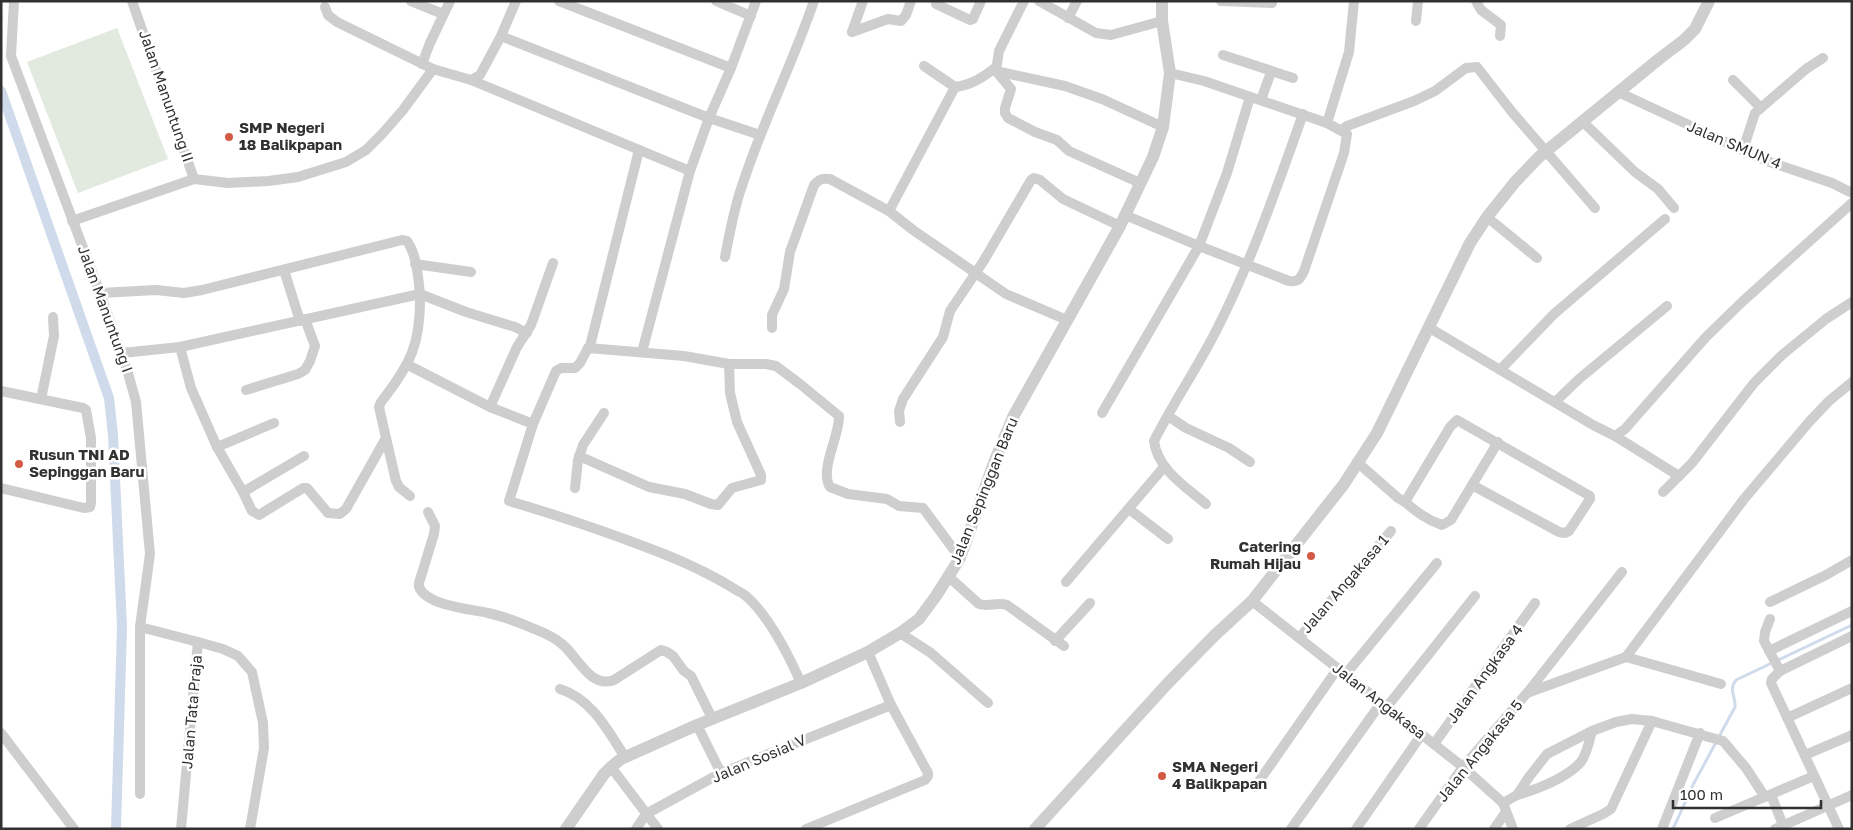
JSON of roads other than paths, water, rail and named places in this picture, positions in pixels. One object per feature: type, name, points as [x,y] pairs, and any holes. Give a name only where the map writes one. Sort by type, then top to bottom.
[{"type":"street","name":"Jalan Manuntung I","points":[[14,1],[10,56],[122,353],[136,402],[150,554],[140,627]]},
{"type":"street","name":"Jalan Manuntung II","points":[[132,1],[194,178],[228,183],[268,181],[298,177],[346,162],[366,150],[382,134],[403,110],[433,69]]},
{"type":"street","points":[[411,1],[443,14]]},
{"type":"street","points":[[422,64],[450,1]]},
{"type":"street","points":[[471,80],[480,75],[501,36],[516,1]]},
{"type":"street","points":[[559,1],[731,68]]},
{"type":"street","points":[[716,1],[751,16]]},
{"type":"street","points":[[642,352],[690,171],[756,1]]},
{"type":"street","points":[[725,257],[737,202],[760,135],[808,20],[814,1]]},
{"type":"street","points":[[863,1],[852,32],[888,19],[901,21],[906,15],[911,1]]},
{"type":"street","points":[[936,4],[970,20],[973,19],[982,1]]},
{"type":"street","points":[[924,66],[955,87],[966,86],[983,77],[995,69],[999,52],[1024,1]]},
{"type":"street","points":[[1039,1],[1096,33],[1111,35],[1162,21]]},
{"type":"street","points":[[1068,18],[1077,1]]},
{"type":"street","name":"Jalan Sepinggan Baru","points":[[566,829],[611,767],[625,758],[712,718],[802,683],[868,652],[919,619],[960,558],[1013,416],[1122,220],[1153,156],[1163,127],[1170,72],[1162,21],[1162,1]]},
{"type":"street","points":[[1221,1],[1272,3]]},
{"type":"street","points":[[1327,123],[1349,52],[1354,1]]},
{"type":"street","points":[[1416,21],[1418,1]]},
{"type":"street","points":[[1476,1],[1481,10],[1501,25],[1500,36]]},
{"type":"street","points":[[1035,829],[1182,669],[1252,601],[1344,484],[1377,433],[1470,243],[1515,182],[1582,121],[1684,40],[1695,29],[1709,1]]},
{"type":"street","points":[[326,7],[328,15],[336,22],[433,69],[471,80],[690,171]]},
{"type":"street","points":[[501,36],[709,118],[760,135]]},
{"type":"street","points":[[1223,55],[1293,78]]},
{"type":"street","points":[[1743,150],[1755,113],[1822,58]]},
{"type":"street","points":[[1342,130],[1351,124],[1435,91],[1466,68],[1474,66],[1481,70],[1512,112],[1595,208]]},
{"type":"street","points":[[995,69],[1065,86],[1102,99],[1163,127]]},
{"type":"street","points":[[995,69],[1011,89],[1005,108],[1008,118],[1035,132],[1057,140],[1064,144],[1069,151],[1140,184]]},
{"type":"street","points":[[900,422],[899,411],[904,399],[942,336],[950,311],[976,273],[1026,187],[1034,178],[1040,180],[1063,199],[1199,246],[1289,281],[1296,282],[1300,279],[1344,153],[1346,134],[1327,123],[1303,114],[1204,81],[1170,72]]},
{"type":"street","points":[[1261,100],[1272,72]]},
{"type":"street","points":[[1733,80],[1761,108]]},
{"type":"street","points":[[889,211],[955,87]]},
{"type":"street","name":"Jalan SMUN 4","points":[[1618,92],[1764,160],[1832,183],[1852,193]]},
{"type":"street","points":[[1102,413],[1199,246],[1227,173],[1250,97]]},
{"type":"street","points":[[1206,504],[1164,467],[1154,441],[1217,330],[1264,223],[1303,114]]},
{"type":"street","points":[[1582,121],[1636,172],[1658,189],[1674,208]]},
{"type":"street","points":[[639,150],[590,346],[575,368],[561,368],[556,371],[534,424],[509,501],[603,531],[678,559],[726,583],[746,596],[762,615],[777,636],[802,683]]},
{"type":"street","points":[[72,221],[194,178]]},
{"type":"street","points":[[772,328],[772,315],[784,289],[790,252],[814,186],[818,180],[824,178],[830,179],[889,211],[913,230],[1006,294],[1067,320]]},
{"type":"street","points":[[1615,436],[1625,429],[1706,337],[1852,203]]},
{"type":"street","points":[[1487,218],[1537,258]]},
{"type":"street","points":[[1500,370],[1554,314],[1665,219]]},
{"type":"street","points":[[100,293],[156,290],[184,293],[202,290],[402,240],[407,241],[410,245],[415,264],[420,294],[419,330],[408,365],[381,402],[379,408],[396,481],[399,487],[410,496]]},
{"type":"street","points":[[490,407],[517,347],[527,333],[553,263]]},
{"type":"street","points":[[415,264],[470,272]]},
{"type":"street","points":[[246,390],[298,374],[305,370],[315,346],[284,270]]},
{"type":"street","points":[[122,353],[180,347],[420,294],[466,312],[515,327],[527,333]]},
{"type":"street","points":[[1663,492],[1692,463],[1754,383],[1826,319],[1852,302]]},
{"type":"street","points":[[1555,402],[1579,379],[1667,306]]},
{"type":"street","points":[[41,399],[54,336],[53,317]]},
{"type":"street","points":[[1428,327],[1615,436],[1679,476]]},
{"type":"street","points":[[180,347],[191,388],[217,447],[252,511],[259,515],[303,488],[307,488],[328,513],[340,514],[346,509],[386,438]]},
{"type":"street","points":[[588,348],[684,356],[729,364],[766,364],[776,366],[837,413],[839,420],[829,460],[827,478],[830,487],[848,494],[880,497],[899,506],[923,508],[960,558]]},
{"type":"street","points":[[579,456],[649,487],[685,494],[711,504],[718,504],[732,488],[761,480],[761,475],[737,422],[730,393],[729,364]]},
{"type":"street","points":[[408,365],[490,407],[534,424]]},
{"type":"street","points":[[1721,684],[1626,657],[1749,493],[1810,421],[1829,401],[1852,382]]},
{"type":"street","points":[[1,391],[83,408],[86,410],[92,438],[90,506],[84,508],[1,488]]},
{"type":"street","points":[[575,488],[579,456],[583,445],[604,413]]},
{"type":"street","points":[[1168,416],[1186,428],[1229,448],[1250,462]]},
{"type":"street","points":[[1405,502],[1453,421],[1456,420],[1498,442],[1590,496],[1590,499],[1565,533],[1559,532],[1472,485]]},
{"type":"street","points":[[217,447],[274,423]]},
{"type":"street","points":[[1357,462],[1420,515],[1442,524],[1450,520],[1498,442]]},
{"type":"street","points":[[243,492],[304,456]]},
{"type":"street","points":[[1066,582],[1164,467]]},
{"type":"street","points":[[1129,509],[1168,539]]},
{"type":"street","points":[[428,512],[435,526],[419,583],[423,594],[458,608],[492,614],[553,637],[574,656],[588,674],[601,682],[614,680],[660,650],[667,652],[673,656],[694,682],[712,718]]},
{"type":"street","name":"Jalan Angakasa 1","points":[[1299,638],[1391,531]]},
{"type":"street","points":[[1770,602],[1852,560]]},
{"type":"street","points":[[1255,787],[1342,672],[1437,563]]},
{"type":"street","points":[[1527,693],[1622,572]]},
{"type":"street","points":[[949,576],[978,604],[1007,604],[1060,644],[1090,603]]},
{"type":"street","points":[[1291,829],[1384,705],[1475,596]]},
{"type":"street","name":"Jalan Angakasa","points":[[1252,601],[1464,767],[1504,807]]},
{"type":"street","name":"Jalan Angkasa 4","points":[[1434,744],[1536,603]]},
{"type":"street","points":[[1769,651],[1852,611]]},
{"type":"street","points":[[1770,619],[1764,641],[1780,671]]},
{"type":"street","points":[[140,627],[140,794]]},
{"type":"street","name":"Jalan Tata Praja","points":[[140,627],[198,642],[181,829]]},
{"type":"street","points":[[900,633],[931,653],[988,703]]},
{"type":"street","points":[[1839,829],[1771,683],[1772,679],[1780,671],[1852,636]]},
{"type":"street","points":[[198,642],[223,649],[238,656],[252,672],[263,723],[264,748],[250,829]]},
{"type":"street","points":[[806,829],[925,780],[928,776],[891,704],[868,652]]},
{"type":"street","name":"Jalan Angakasa 5","points":[[1418,829],[1464,767],[1527,693],[1626,657]]},
{"type":"street","points":[[1787,718],[1852,688]]},
{"type":"street","points":[[560,689],[579,698],[590,708],[625,758]]},
{"type":"street","name":"Jalan Sosial V","points":[[636,829],[646,814],[721,773],[891,704]]},
{"type":"street","points":[[1494,829],[1504,807],[1517,795],[1528,777],[1547,754],[1592,731],[1616,722],[1632,720],[1652,721],[1723,741],[1768,796],[1779,827],[1852,795]]},
{"type":"street","points":[[1570,829],[1612,809],[1652,721]]},
{"type":"street","points":[[697,725],[721,773]]},
{"type":"street","points":[[1517,795],[1548,784],[1580,763],[1585,755],[1592,731]]},
{"type":"street","points":[[1,733],[74,829]]},
{"type":"street","points":[[1662,829],[1700,733]]},
{"type":"street","points":[[1356,829],[1422,734]]},
{"type":"street","points":[[1805,755],[1852,735]]},
{"type":"street","points":[[611,767],[658,829]]},
{"type":"street","points":[[1715,818],[1814,776]]},
{"type":"street","points":[[1504,807],[1513,829]]},
{"type":"waterway","points":[[1,91],[109,398],[113,435],[122,627],[116,829]]},
{"type":"waterway","points":[[1673,829],[1693,785],[1735,707],[1732,690],[1736,680],[1852,625]]},
{"type":"place","name":"SMP Negeri 18 Balikpapan","points":[[229,137]]},
{"type":"place","name":"Rusun TNI AD Sepinggan Baru","points":[[19,464]]},
{"type":"place","name":"Catering Rumah Hijau","points":[[1311,556]]},
{"type":"place","name":"SMA Negeri 4 Balikpapan","points":[[1162,776]]}]
